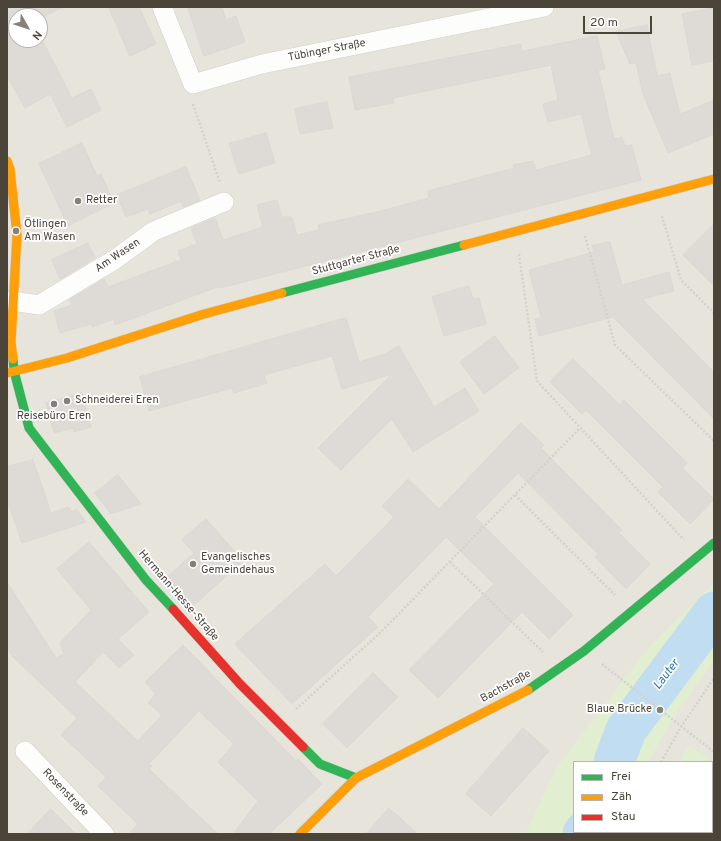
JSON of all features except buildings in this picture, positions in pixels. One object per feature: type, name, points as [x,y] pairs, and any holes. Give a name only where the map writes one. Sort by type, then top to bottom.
[{"type":"street","points":[[162,7],[193,84]]},
{"type":"street","name":"Tübinger Straße","points":[[193,84],[262,64],[544,7]]},
{"type":"street","points":[[7,161],[10,169],[17,235],[10,342],[11,372]]},
{"type":"street","name":"Stuttgarter Straße","points":[[11,372],[67,358],[204,314],[579,214],[714,180]]},
{"type":"street","name":"Am Wasen","points":[[12,301],[39,305],[114,260],[154,231],[224,202]]},
{"type":"street","name":"Hermann-Hesse-Straße","points":[[11,372],[29,428],[146,580],[240,684],[320,764],[356,778]]},
{"type":"street","name":"Bachstraße","points":[[300,834],[356,778],[531,688],[632,612],[714,543]]},
{"type":"street","name":"Rosenstraße","points":[[25,751],[104,834]]},
{"type":"path","points":[[193,84],[193,107],[224,193],[224,202]]},
{"type":"path","points":[[656,195],[681,280],[714,313]]},
{"type":"path","points":[[579,214],[615,345],[714,441]]},
{"type":"path","points":[[515,231],[537,381],[699,556]]},
{"type":"path","points":[[280,724],[382,631],[580,428]]},
{"type":"path","points":[[515,495],[632,612]]},
{"type":"path","points":[[450,562],[559,668]]},
{"type":"path","points":[[662,761],[681,727],[714,678]]},
{"type":"path","points":[[620,679],[714,752]]},
{"type":"shaded area","points":[[7,7],[714,7],[714,834],[7,834]]},
{"type":"green space","points":[[714,583],[714,661],[679,709],[649,761],[573,761],[573,833],[606,834],[525,834],[556,768],[648,648]]},
{"type":"green space","points":[[689,745],[711,761],[680,761]]},
{"type":"green space","points":[[713,763],[714,764],[714,834],[637,834],[713,833]]},
{"type":"waterway","name":"Lauter","points":[[614,761],[626,730],[714,612]]},
{"type":"traffic: fast","points":[[282,293],[464,245]]},
{"type":"traffic: fast","points":[[13,359],[14,371],[29,428],[146,580],[173,609]]},
{"type":"traffic: fast","points":[[528,690],[584,651],[714,543]]},
{"type":"traffic: fast","points":[[303,747],[320,764],[356,778]]},
{"type":"traffic: slow","points":[[7,161],[10,169],[17,235],[11,342],[13,359]]},
{"type":"traffic: slow","points":[[464,245],[714,179]]},
{"type":"traffic: slow","points":[[7,373],[67,358],[204,314],[282,293]]},
{"type":"traffic: slow","points":[[300,834],[356,778],[528,690]]},
{"type":"traffic: jam","points":[[173,609],[240,684],[303,747]]},
{"type":"place","name":"Retter","points":[[78,201]]},
{"type":"place","name":"Ötlingen Am Wasen","points":[[16,231]]},
{"type":"place","name":"Schneiderei Eren","points":[[67,401]]},
{"type":"place","name":"Reisebüro Eren","points":[[54,404]]},
{"type":"place","name":"Evangelisches Gemeindehaus","points":[[193,564]]},
{"type":"place","name":"Blaue Brücke","points":[[660,710]]}]
